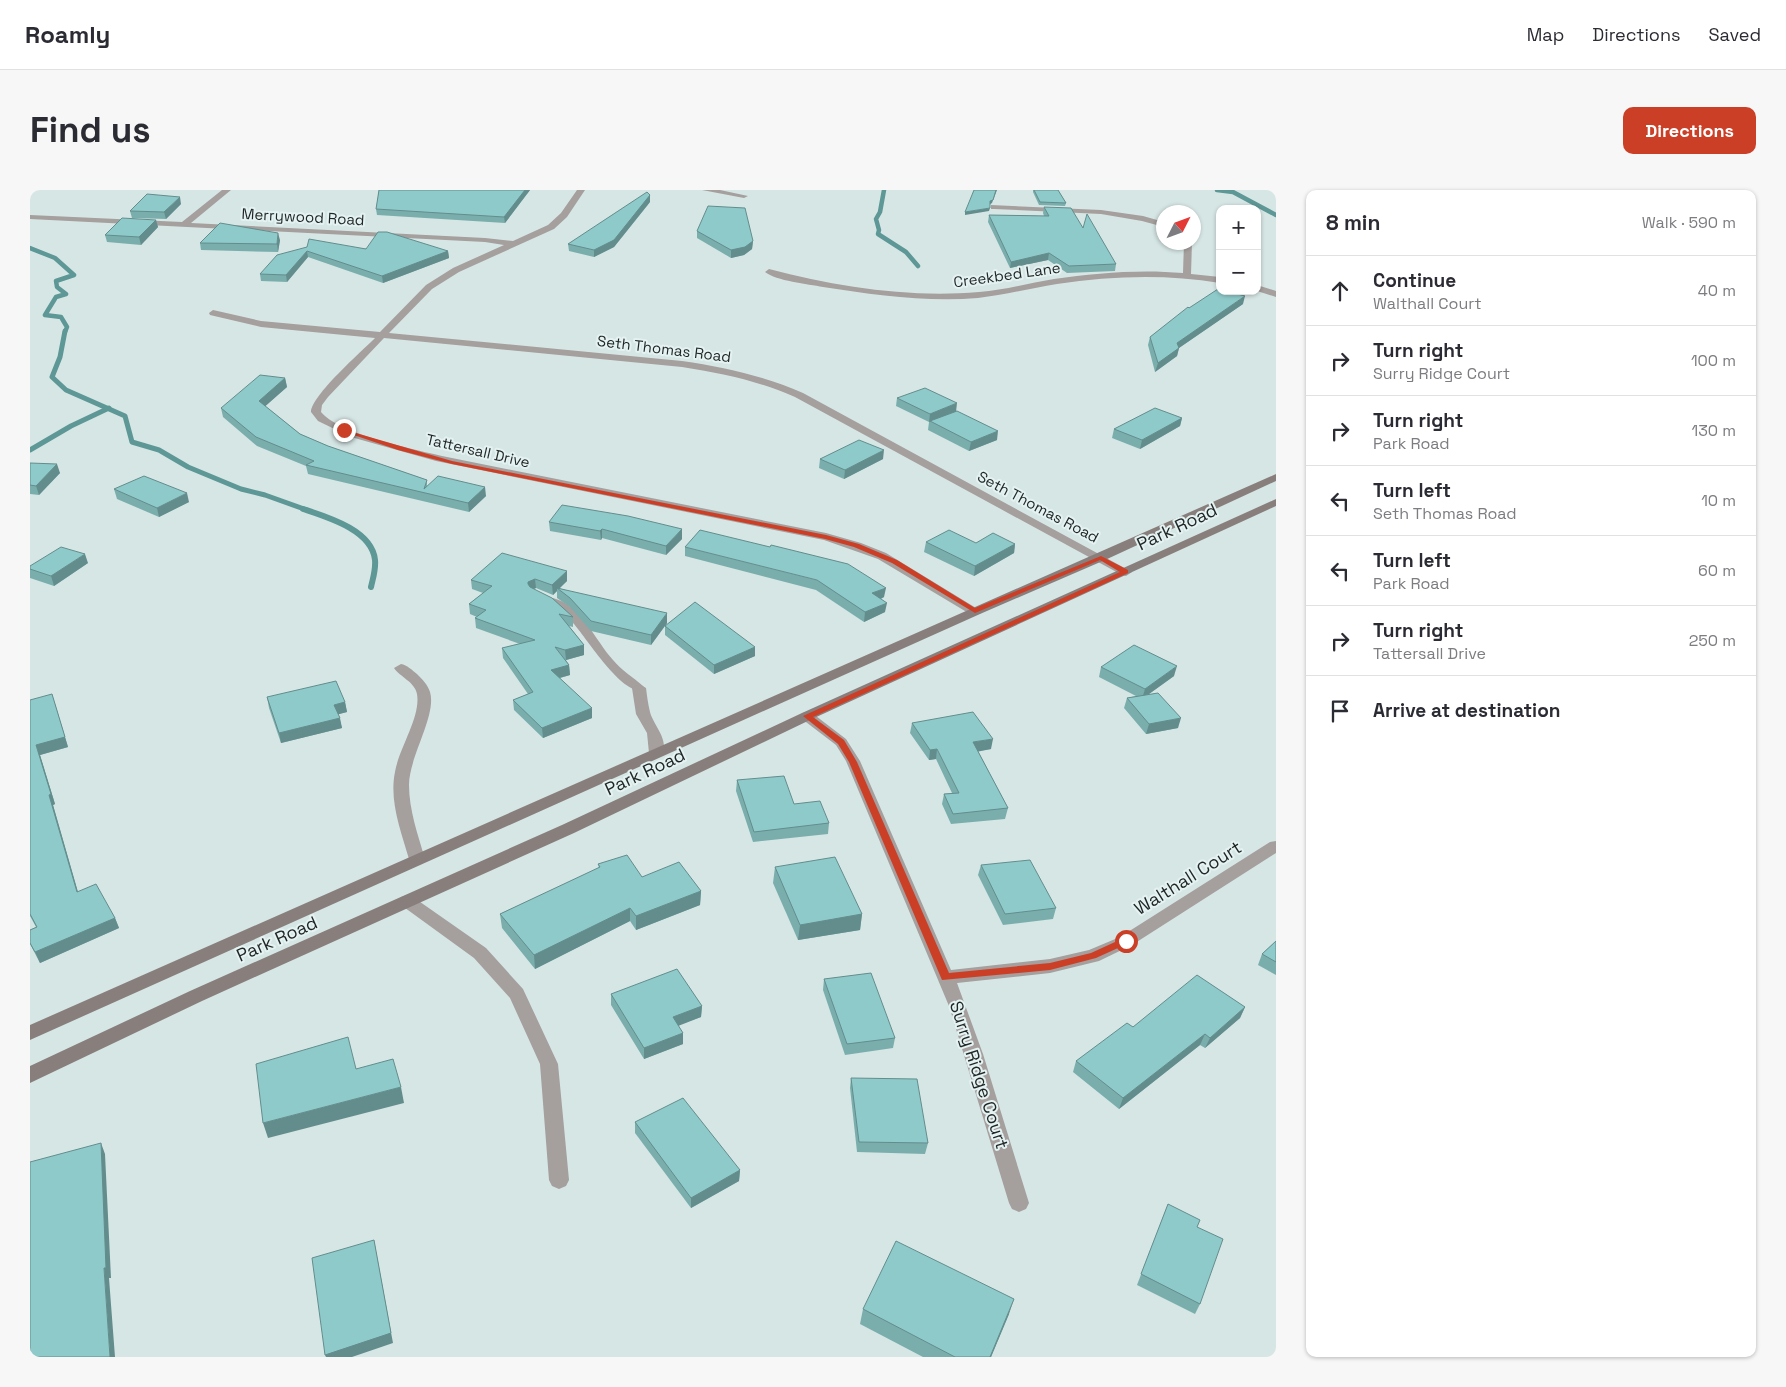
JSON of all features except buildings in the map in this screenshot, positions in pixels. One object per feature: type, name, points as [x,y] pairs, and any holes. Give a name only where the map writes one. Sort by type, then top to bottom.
[{"type":"main road","name":"Park Road","points":[[30,1032],[975,611],[1101,558],[1276,477]]},
{"type":"main road","name":"Park Road","points":[[30,1075],[196,996],[568,828],[807,716],[1276,502]]},
{"type":"street","points":[[184,224],[227,190]]},
{"type":"street","name":"Tattersall Drive","points":[[581,190],[558,222],[544,231],[456,270],[419,296],[324,395],[316,406],[316,413],[320,419],[353,433],[452,462],[826,537],[857,546],[894,562],[975,611]]},
{"type":"street","points":[[706,190],[744,196]]},
{"type":"street","points":[[994,207],[1026,210],[1112,212],[1156,222]]},
{"type":"street","name":"Merrywood Road","points":[[30,217],[485,240],[514,244]]},
{"type":"street","points":[[1187,275],[1188,250]]},
{"type":"street","name":"Creekbed Lane","points":[[769,272],[797,280],[853,289],[902,296],[942,297],[981,295],[1053,282],[1114,274],[1187,275],[1216,279]]},
{"type":"street","points":[[1261,289],[1276,294]]},
{"type":"street","name":"Seth Thomas Road","points":[[213,312],[261,324],[682,364],[730,372],[765,381],[799,395],[1126,572]]},
{"type":"street","points":[[400,668],[419,684],[424,694],[423,707],[402,773],[403,802],[417,859]]},
{"type":"street","points":[[639,688],[643,714],[654,733],[656,753]]},
{"type":"street","name":"Surry Ridge Court","points":[[807,716],[841,742],[853,762],[946,977],[974,1054],[1019,1203]]},
{"type":"street","name":"Walthall Court","points":[[946,977],[1050,966],[1093,956],[1126,941],[1276,846]]},
{"type":"street","points":[[407,901],[480,952],[518,994],[549,1064],[559,1180]]},
{"type":"lane","points":[[542,596],[558,604],[576,620],[607,661],[639,688]]},
{"type":"waterway","points":[[884,190],[880,212],[876,219],[879,230],[878,234],[906,252],[918,266]]},
{"type":"waterway","points":[[1217,190],[1233,192],[1276,215]]},
{"type":"waterway","points":[[30,248],[55,258],[74,275],[56,281],[57,287],[66,294],[56,297],[45,315],[61,317],[67,327],[65,332]]},
{"type":"waterway","points":[[65,331],[60,357],[52,377],[66,390],[108,408]]},
{"type":"waterway","points":[[30,450],[71,426],[108,408]]},
{"type":"waterway","points":[[108,408],[125,416],[132,442],[159,450],[188,467],[241,489],[265,495],[307,510]]},
{"type":"waterway","points":[[303,509],[347,526],[366,540],[375,560],[371,587]]},
{"type":"route","points":[[344,430],[400,449],[452,462],[826,537],[882,556],[975,611],[1101,558],[1126,572],[807,716],[841,742],[853,762],[946,977],[1050,966],[1093,956],[1126,941]]}]
